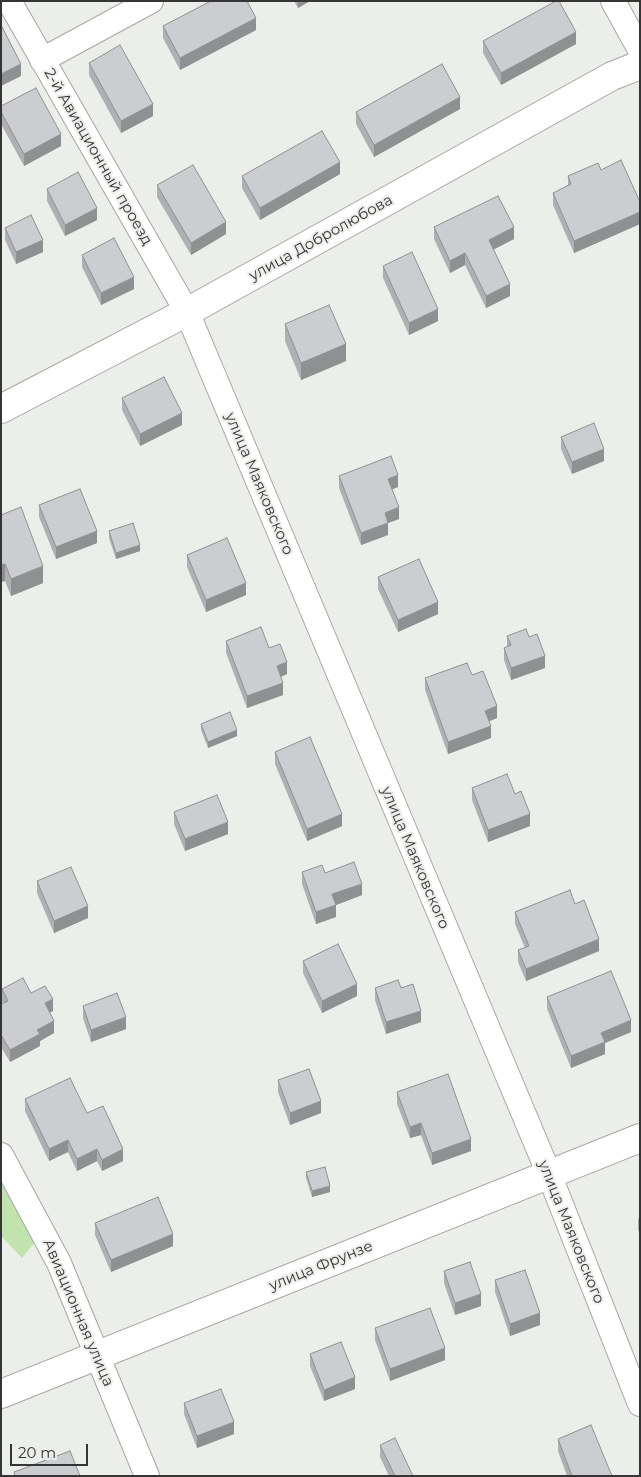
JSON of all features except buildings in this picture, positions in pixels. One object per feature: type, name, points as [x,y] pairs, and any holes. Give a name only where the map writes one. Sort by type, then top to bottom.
[{"type":"street","name":"2-й Авиационный проезд","points":[[9,1],[188,312]]},
{"type":"street","points":[[42,60],[151,1]]},
{"type":"street","points":[[613,1],[640,50]]},
{"type":"street","name":"улица Добролюбова","points":[[1,409],[188,312],[612,76],[640,65]]},
{"type":"street","name":"улица Маяковского","points":[[188,312],[548,1174],[640,1404]]},
{"type":"street","name":"улица Фрунзе","points":[[1,1394],[640,1138]]},
{"type":"street","name":"Авиационная улица","points":[[1,1155],[59,1263],[146,1476]]},
{"type":"green space","points":[[1,1170],[40,1236],[22,1258],[1,1236]]}]
